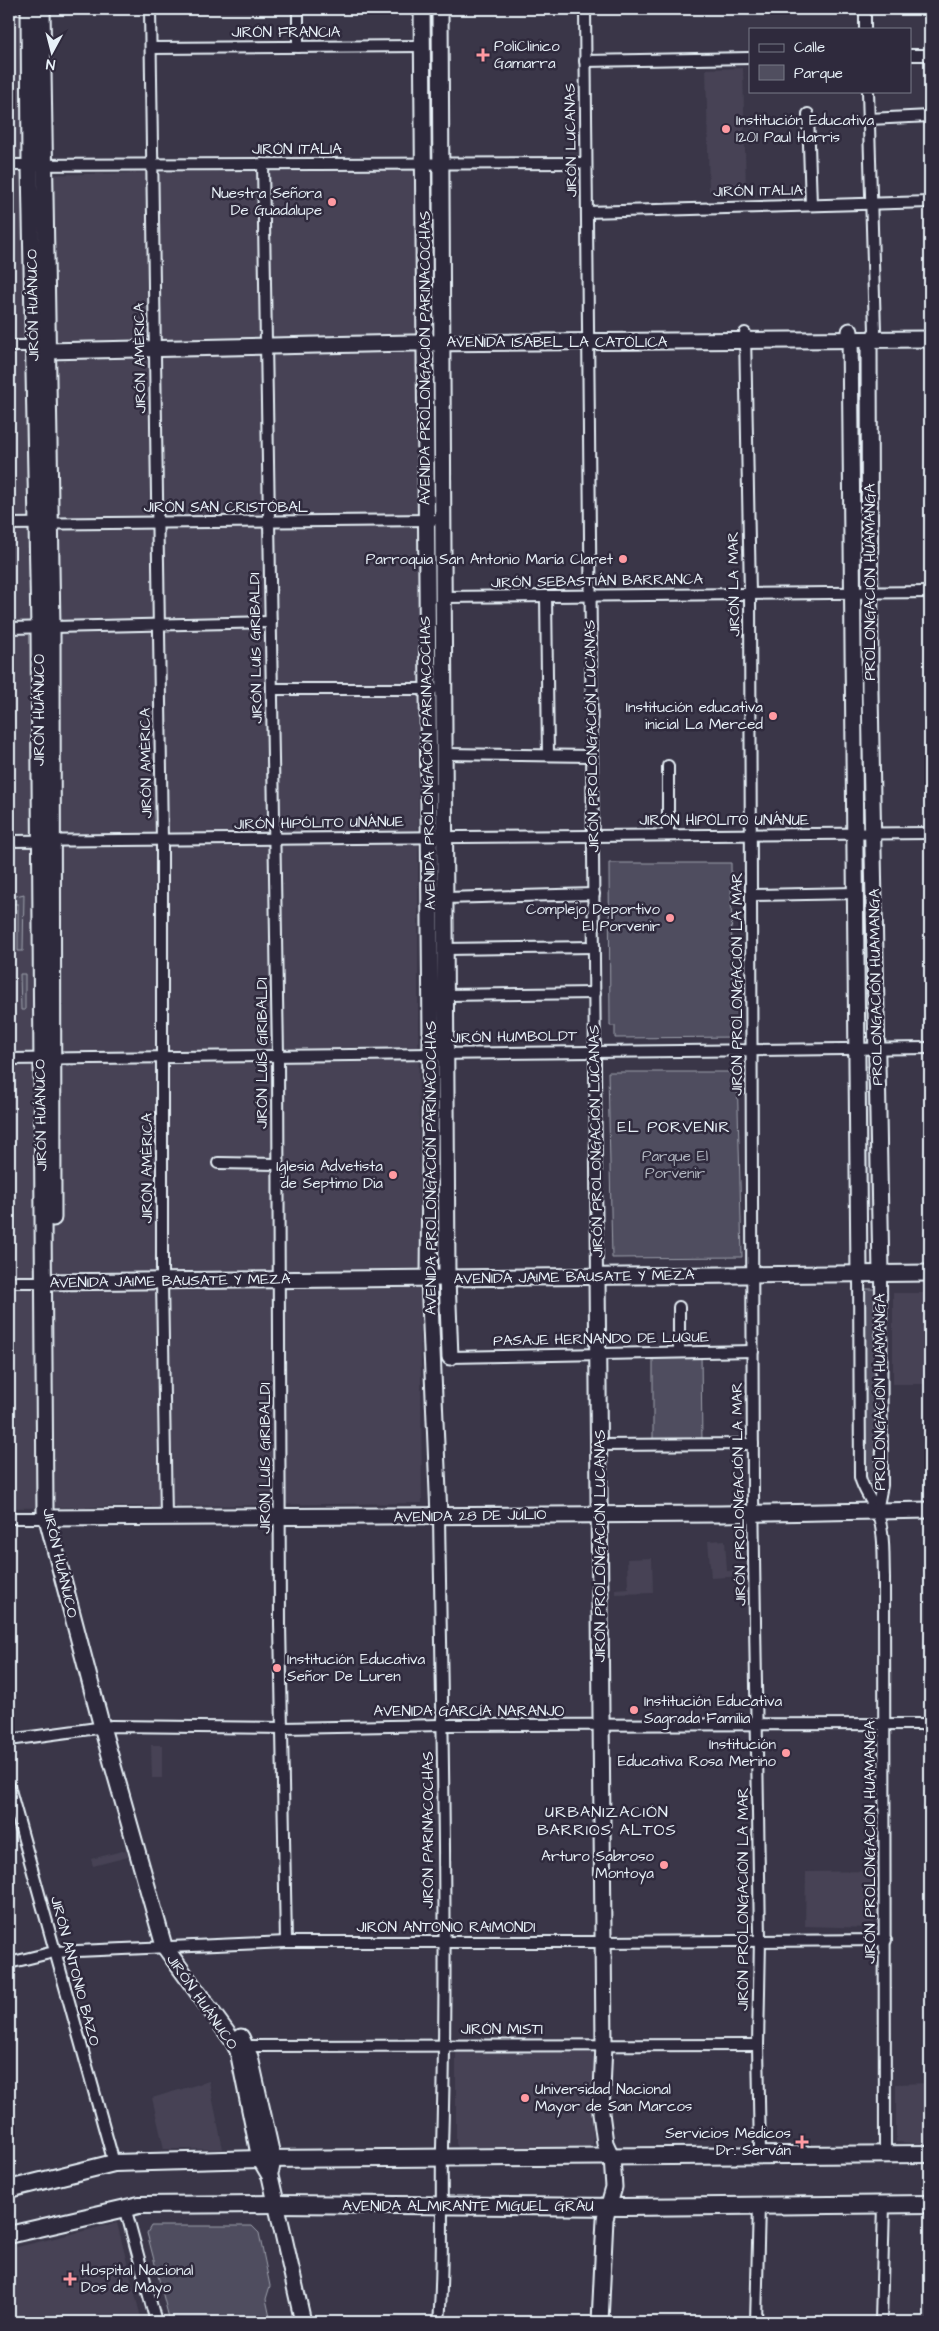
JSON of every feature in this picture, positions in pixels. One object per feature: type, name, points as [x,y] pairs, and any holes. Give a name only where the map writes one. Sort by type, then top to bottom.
[{"type":"main road","points":[[9,2190],[114,2163],[267,2159],[612,2158],[760,2154],[930,2154]]},
{"type":"main road","name":"AVENIDA ALMIRANTE MIGUEL GRAU","points":[[9,2235],[125,2207],[276,2204],[608,2207],[930,2204]]},
{"type":"street","name":"JIRÓN HUÁNUCO","points":[[29,9],[36,74],[42,347],[51,1518],[168,1946],[238,2051],[267,2159]]},
{"type":"street","name":"JIRÓN HUÁNUCO","points":[[36,74],[42,9]]},
{"type":"street","name":"JIRÓN AMÈRICA","points":[[150,9],[162,840],[162,1281],[166,1517]]},
{"type":"street","points":[[298,9],[298,47]]},
{"type":"street","name":"AVENIDA PROLONGACIÓN PARINACOCHAS","points":[[422,9],[431,1053],[429,1278],[439,1516]]},
{"type":"street","name":"AVENIDA PROLONGACIÓN PARINACOCHAS","points":[[440,9],[447,1278],[450,1357]]},
{"type":"street","name":"JIRÓN LUCANAS","points":[[585,9],[587,212]]},
{"type":"street","points":[[865,9],[866,28]]},
{"type":"street","name":"JIRÓN FRANCIA","points":[[151,48],[422,46]]},
{"type":"street","points":[[912,55],[930,55]]},
{"type":"street","points":[[585,61],[749,58]]},
{"type":"street","name":"PROLONGACIÓN HUAMANGA","points":[[868,92],[873,203],[870,592],[881,1273],[882,1485],[876,1511]]},
{"type":"street","points":[[808,114],[811,205]]},
{"type":"street","points":[[869,119],[930,116]]},
{"type":"street","name":"JIRÓN ITALIA","points":[[9,166],[586,163]]},
{"type":"street","name":"JIRÓN LUÍS GIRIBALDI","points":[[263,164],[278,1055],[280,1516],[286,1942]]},
{"type":"street","name":"JIRÓN ITALIA","points":[[587,212],[930,202]]},
{"type":"street","name":"JIRÓN PROLONGACIÓN LUCANAS","points":[[587,212],[604,2044],[601,2113],[605,2143],[612,2158],[614,2187],[605,2219],[600,2322]]},
{"type":"street","name":"AVENIDA ISABEL LA CATÓLICA","points":[[9,346],[42,347],[266,340],[850,336],[930,330]]},
{"type":"street","name":"AVENIDA ISABEL LA CATÓLICA","points":[[872,335],[930,339]]},
{"type":"street","name":"PROLONGACIÓN HUAMANGA","points":[[850,336],[851,593],[858,1049],[860,1477],[862,1486],[876,1511]]},
{"type":"street","name":"JIRÓN LA MAR","points":[[744,337],[750,594],[751,834]]},
{"type":"street","name":"JIRÓN SAN CRISTÓBAL","points":[[9,524],[444,520]]},
{"type":"street","name":"JIRÓN SEBASTIÁN BARRANCA","points":[[444,597],[930,592]]},
{"type":"street","points":[[546,596],[548,755]]},
{"type":"street","points":[[9,628],[271,622]]},
{"type":"street","points":[[272,689],[444,689]]},
{"type":"street","points":[[445,754],[592,756]]},
{"type":"street","points":[[668,766],[668,835]]},
{"type":"street","name":"JIRÓN HIPÓLITO UNÁNUE","points":[[9,841],[930,833]]},
{"type":"street","name":"JIRÓN PROLONGACIÓN LA MAR","points":[[751,834],[753,1444],[760,1939],[758,2045],[760,2154]]},
{"type":"street","points":[[751,895],[856,893]]},
{"type":"street","points":[[445,898],[594,894]]},
{"type":"street","points":[[446,949],[594,946]]},
{"type":"street","points":[[446,995],[594,993]]},
{"type":"street","name":"JIRÓN HUMBOLDT","points":[[9,1059],[930,1048]]},
{"type":"street","points":[[218,1163],[277,1164]]},
{"type":"street","name":"AVENIDA JAIME BAUSATE Y MEZA","points":[[9,1282],[930,1273]]},
{"type":"street","points":[[679,1307],[679,1352]]},
{"type":"street","name":"PASAJE HERNANDO DE LUQUE","points":[[450,1357],[753,1351]]},
{"type":"street","points":[[599,1445],[753,1444]]},
{"type":"street","name":"AVENIDA 28 DE JULIO","points":[[9,1518],[600,1515],[930,1510]]},
{"type":"street","name":"JIRÓN PROLONGACIÓN HUAMANGA","points":[[876,1511],[882,1530],[886,1940],[885,2154]]},
{"type":"street","name":"JIRÓN PARINACOCHAS","points":[[439,1516],[443,1725],[445,2045],[442,2159],[442,2285],[439,2322]]},
{"type":"street","name":"AVENIDA GARCÍA NARANJO","points":[[9,1740],[107,1726],[283,1728],[443,1725],[930,1724]]},
{"type":"street","name":"JIRÓN ANTONIO BAZO","points":[[9,1786],[114,2163]]},
{"type":"street","name":"JIRÓN ANTONIO RAIMONDI","points":[[9,1964],[54,1952],[286,1942],[886,1940]]},
{"type":"street","name":"JIRÓN HUÁNUCO","points":[[168,1946],[240,2034],[246,2046],[270,2176],[303,2322]]},
{"type":"street","name":"JIRÓN MISTI","points":[[246,2046],[758,2045]]},
{"type":"street","points":[[882,2322],[884,2203]]},
{"type":"street","points":[[756,2322],[759,2205]]},
{"type":"street","points":[[125,2207],[156,2322]]},
{"type":"shaded area","points":[[9,9],[35,9],[37,175],[418,167],[418,1005],[422,1503],[9,1508]]},
{"type":"shaded area","name":"Institución Educativa 1201 Paul Harris","points":[[743,68],[746,190],[709,191],[706,69]]},
{"type":"shaded area","points":[[893,1293],[930,1293],[930,1384],[893,1384]]},
{"type":"shaded area","points":[[725,1540],[727,1571],[746,1570],[746,1576],[711,1578],[708,1541]]},
{"type":"shaded area","points":[[652,1558],[653,1593],[615,1594],[615,1589],[628,1588],[627,1559]]},
{"type":"shaded area","points":[[151,1745],[162,1745],[162,1778],[152,1778]]},
{"type":"shaded area","points":[[126,1850],[128,1857],[93,1866],[91,1859]]},
{"type":"shaded area","points":[[874,1871],[874,1923],[870,1928],[805,1926],[806,1872]]},
{"type":"shaded area","name":"Universidad Nacional Mayor de San Marcos","points":[[456,2051],[593,2053],[593,2144],[591,2148],[458,2147],[456,2144]]},
{"type":"shaded area","points":[[209,2081],[223,2149],[164,2149],[152,2098]]},
{"type":"shaded area","points":[[930,2083],[930,2144],[896,2142],[896,2084]]},
{"type":"shaded area","name":"Hospital Nacional Dos de Mayo","points":[[117,2223],[142,2322],[9,2322],[9,2249]]},
{"type":"green space","points":[[858,353],[867,353],[870,579],[861,579]]},
{"type":"green space","points":[[858,604],[869,604],[873,821],[862,821]]},
{"type":"green space","points":[[866,847],[871,994],[863,993],[862,849]]},
{"type":"green space","name":"Complejo Deportivo El Porvenir","points":[[609,863],[731,863],[732,979],[738,979],[739,1037],[615,1038],[615,1026],[610,1026]]},
{"type":"green space","points":[[24,894],[23,951],[18,951],[18,904],[12,904],[12,897]]},
{"type":"green space","points":[[20,974],[25,974],[25,1010],[21,1010]]},
{"type":"green space","points":[[864,1066],[877,1067],[875,1209],[863,1209]]},
{"type":"green space","name":"Parque El Porvenir","points":[[608,1072],[737,1072],[742,1257],[612,1258]]},
{"type":"green space","points":[[865,1289],[876,1289],[876,1481],[865,1481]]},
{"type":"green space","points":[[701,1352],[702,1444],[653,1444],[653,1353]]},
{"type":"green space","points":[[151,2226],[252,2226],[259,2233],[270,2286],[266,2299],[271,2322],[170,2322],[147,2233]]},
{"type":"place","name":"PoliClinico Gamarra","points":[[483,55]]},
{"type":"place","name":"Institución Educativa 1201 Paul Harris","points":[[726,129]]},
{"type":"place","name":"Nuestra Señora De Guadalupe","points":[[332,202]]},
{"type":"place","name":"Parroquia San Antonio María Claret","points":[[623,559]]},
{"type":"place","name":"Institución educativa inicial La Merced","points":[[773,716]]},
{"type":"place","name":"Complejo Deportivo El Porvenir","points":[[670,918]]},
{"type":"place","name":"Iglesia Advetista de Septimo Dia","points":[[393,1175]]},
{"type":"place","name":"Institución Educativa Señor De Luren","points":[[277,1668]]},
{"type":"place","name":"Institución Educativa Sagrada Familia","points":[[634,1710]]},
{"type":"place","name":"Institución Educativa Rosa Merino","points":[[786,1753]]},
{"type":"place","name":"Arturo Sabroso Montoya","points":[[664,1865]]},
{"type":"place","name":"Universidad Nacional Mayor de San Marcos","points":[[525,2098]]},
{"type":"place","name":"Servicios Medicos Dr. Serván","points":[[802,2142]]},
{"type":"place","name":"Hospital Nacional Dos de Mayo","points":[[70,2279]]},
{"type":"district","name":"EL PORVENIR","points":[[674,1127]]},
{"type":"district","name":"URBANIZACIÓN BARRIOS ALTOS","points":[[607,1821]]}]
